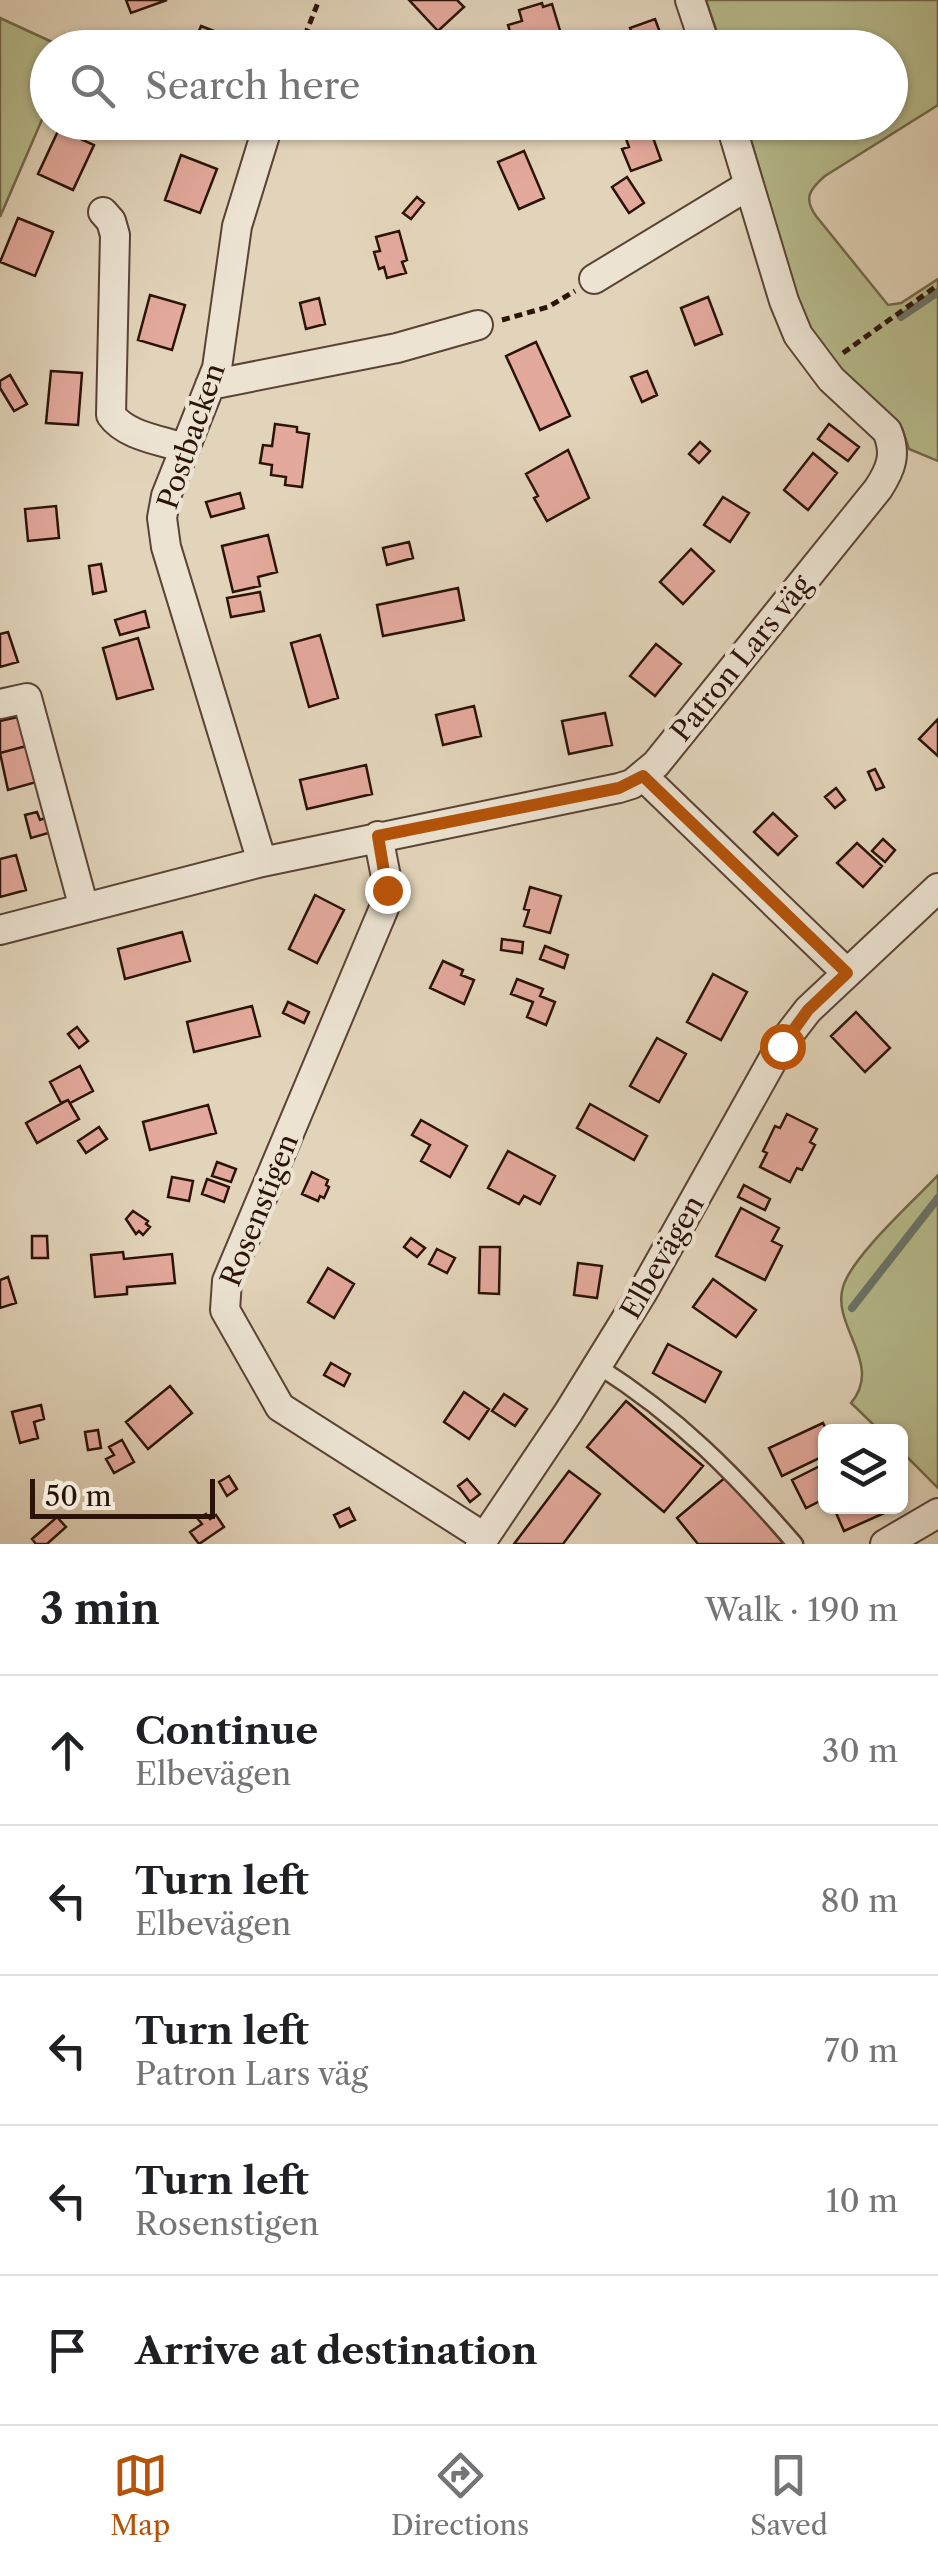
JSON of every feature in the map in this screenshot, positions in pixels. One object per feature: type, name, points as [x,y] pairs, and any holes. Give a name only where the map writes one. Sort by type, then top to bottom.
[{"type":"street","points":[[690,0],[700,30]]},
{"type":"street","name":"Postbacken","points":[[262,862],[164,537],[162,518],[166,496],[218,361],[237,226],[263,140]]},
{"type":"street","name":"Patron Lars väg","points":[[0,930],[262,862],[603,792],[632,784],[666,752],[878,490],[890,468],[893,449],[887,431],[822,368],[805,348],[790,319],[735,140]]},
{"type":"street","points":[[594,279],[748,185]]},
{"type":"street","points":[[103,212],[112,220],[114,235],[111,415],[133,432],[184,448]]},
{"type":"street","points":[[210,385],[398,348],[478,325]]},
{"type":"street","points":[[0,704],[26,698],[84,908]]},
{"type":"street","points":[[643,776],[847,973]]},
{"type":"street","name":"Rosenstigen","points":[[378,836],[387,882],[384,908],[227,1281],[223,1301],[280,1407],[482,1540]]},
{"type":"street","name":"Elbevägen","points":[[482,1540],[598,1366],[782,1046],[808,1010],[938,888]]},
{"type":"street","points":[[903,1539],[938,1513]]},
{"type":"lane","points":[[598,1366],[637,1391],[708,1448],[795,1544]]},
{"type":"path","points":[[307,30],[319,0]]},
{"type":"path","points":[[478,325],[548,307],[594,279]]},
{"type":"path","points":[[822,368],[938,284]]},
{"type":"green space","points":[[706,0],[938,0],[938,105],[908,124],[908,30],[716,30]]},
{"type":"green space","points":[[0,18],[30,32],[30,140],[33,140],[0,217]]},
{"type":"green space","points":[[751,140],[882,140],[825,176],[809,199],[816,216],[888,305],[901,303],[938,279],[938,461],[909,449],[902,428],[852,383],[816,343],[801,311]]},
{"type":"green space","points":[[938,1175],[938,1488],[908,1458],[908,1424],[873,1424],[851,1403],[860,1388],[862,1374],[844,1316],[843,1287],[858,1260]]},
{"type":"building","points":[[126,0],[167,0],[131,13]]},
{"type":"building","points":[[409,0],[457,0],[464,7],[437,30]]},
{"type":"building","points":[[552,4],[560,30],[510,30],[508,25],[522,21],[519,10]]},
{"type":"building","points":[[655,19],[659,30],[631,30]]},
{"type":"building","points":[[54,140],[83,140],[94,145],[73,190],[38,174]]},
{"type":"building","points":[[626,140],[654,140],[661,160],[631,171],[622,149],[629,147]]},
{"type":"building","points":[[524,151],[544,198],[519,209],[498,162]]},
{"type":"building","points":[[181,155],[217,169],[200,213],[165,200]]},
{"type":"building","points":[[627,177],[644,203],[629,213],[612,187]]},
{"type":"building","points":[[417,197],[424,203],[411,219],[403,213]]},
{"type":"building","points":[[18,218],[53,232],[35,276],[0,262]]},
{"type":"building","points":[[399,231],[407,260],[402,262],[406,273],[387,278],[384,267],[379,269],[374,252],[380,251],[376,237]]},
{"type":"building","points":[[150,295],[185,305],[172,350],[138,340]]},
{"type":"building","points":[[708,297],[722,334],[695,345],[681,308]]},
{"type":"building","points":[[319,298],[325,324],[306,329],[300,303]]},
{"type":"building","points":[[536,342],[570,416],[540,430],[506,356]]},
{"type":"building","points":[[51,371],[82,373],[78,425],[46,423]]},
{"type":"building","points":[[647,371],[657,395],[642,402],[631,377]]},
{"type":"building","points":[[10,375],[27,404],[14,411],[0,388],[0,381]]},
{"type":"building","points":[[275,424],[297,427],[297,432],[309,434],[302,487],[285,485],[286,477],[271,475],[272,465],[260,463],[263,445],[272,446]]},
{"type":"building","points":[[829,424],[859,447],[848,461],[818,439]]},
{"type":"building","points":[[700,442],[710,451],[699,463],[689,454]]},
{"type":"building","points":[[568,450],[589,498],[547,521],[526,474]]},
{"type":"building","points":[[813,453],[837,473],[808,510],[784,490]]},
{"type":"building","points":[[240,493],[244,508],[211,517],[206,502]]},
{"type":"building","points":[[723,497],[749,513],[730,542],[704,525]]},
{"type":"building","points":[[56,506],[59,538],[28,541],[25,509]]},
{"type":"building","points":[[268,535],[277,572],[258,577],[260,586],[233,592],[222,546]]},
{"type":"building","points":[[409,542],[413,558],[387,565],[383,548]]},
{"type":"building","points":[[691,549],[714,571],[683,604],[660,582]]},
{"type":"building","points":[[101,564],[106,591],[93,594],[89,566]]},
{"type":"building","points":[[458,588],[464,620],[383,636],[377,605]]},
{"type":"building","points":[[260,592],[264,611],[231,617],[227,598]]},
{"type":"building","points":[[145,611],[149,627],[120,635],[115,620]]},
{"type":"building","points":[[8,632],[18,662],[0,667],[0,634]]},
{"type":"building","points":[[320,635],[338,698],[309,707],[291,643]]},
{"type":"building","points":[[138,638],[153,689],[117,699],[103,648]]},
{"type":"building","points":[[656,644],[681,664],[655,696],[630,676]]},
{"type":"building","points":[[474,706],[481,736],[443,745],[436,715]]},
{"type":"building","points":[[605,713],[612,745],[569,754],[562,721]]},
{"type":"building","points":[[22,716],[30,745],[0,753],[0,721]]},
{"type":"building","points":[[938,719],[938,756],[919,739]]},
{"type":"building","points":[[30,745],[40,781],[8,790],[0,753]]},
{"type":"building","points":[[366,765],[372,794],[307,809],[300,780]]},
{"type":"building","points":[[875,769],[884,787],[876,790],[868,772]]},
{"type":"building","points":[[836,788],[845,800],[835,808],[825,797]]},
{"type":"building","points":[[37,812],[40,820],[48,817],[52,832],[31,838],[25,815]]},
{"type":"building","points":[[773,813],[797,836],[778,855],[754,832]]},
{"type":"building","points":[[883,839],[895,850],[885,862],[872,851]]},
{"type":"building","points":[[857,843],[882,866],[863,887],[837,863]]},
{"type":"building","points":[[16,855],[26,890],[0,897],[0,859]]},
{"type":"building","points":[[530,887],[561,896],[550,933],[524,926]]},
{"type":"building","points":[[315,895],[344,910],[317,963],[289,949]]},
{"type":"building","points":[[182,932],[190,961],[125,979],[118,949]]},
{"type":"building","points":[[502,939],[523,942],[522,953],[501,950]]},
{"type":"building","points":[[545,946],[568,955],[564,968],[540,959]]},
{"type":"building","points":[[443,961],[474,980],[464,1004],[430,988]]},
{"type":"building","points":[[713,974],[747,992],[721,1040],[687,1022]]},
{"type":"building","points":[[517,979],[543,989],[540,996],[555,1002],[546,1025],[527,1017],[533,1002],[511,994]]},
{"type":"building","points":[[288,1002],[309,1012],[304,1023],[283,1013]]},
{"type":"building","points":[[252,1006],[260,1036],[194,1052],[187,1022]]},
{"type":"building","points":[[856,1012],[890,1048],[865,1072],[831,1036]]},
{"type":"building","points":[[77,1027],[88,1041],[79,1048],[68,1034]]},
{"type":"building","points":[[657,1038],[686,1054],[659,1102],[630,1086]]},
{"type":"building","points":[[80,1066],[93,1091],[70,1103],[61,1103],[50,1082]]},
{"type":"building","points":[[68,1100],[79,1119],[37,1143],[26,1123]]},
{"type":"building","points":[[590,1104],[647,1136],[634,1160],[577,1128]]},
{"type":"building","points":[[208,1105],[216,1133],[150,1150],[143,1122]]},
{"type":"building","points":[[787,1114],[817,1129],[810,1142],[815,1145],[802,1170],[797,1168],[790,1182],[760,1167],[775,1126],[780,1128]]},
{"type":"building","points":[[421,1120],[467,1146],[450,1177],[421,1161],[430,1145],[412,1135]]},
{"type":"building","points":[[99,1127],[107,1139],[86,1153],[78,1141]]},
{"type":"building","points":[[508,1151],[555,1176],[540,1204],[524,1196],[519,1204],[488,1188]]},
{"type":"building","points":[[217,1162],[236,1169],[231,1182],[212,1176]]},
{"type":"building","points":[[312,1172],[328,1180],[324,1198],[320,1196],[318,1201],[302,1194]]},
{"type":"building","points":[[172,1177],[193,1181],[189,1201],[168,1197]]},
{"type":"building","points":[[207,1179],[229,1187],[224,1202],[202,1194]]},
{"type":"building","points":[[744,1185],[770,1199],[765,1210],[738,1197]]},
{"type":"building","points":[[741,1208],[779,1228],[772,1241],[782,1246],[765,1280],[716,1256]]},
{"type":"building","points":[[133,1211],[148,1221],[150,1227],[143,1235],[139,1231],[136,1234],[126,1219]]},
{"type":"building","points":[[32,1236],[47,1236],[48,1258],[32,1258]]},
{"type":"building","points":[[411,1238],[425,1248],[417,1257],[404,1247]]},
{"type":"building","points":[[480,1247],[500,1247],[499,1294],[479,1293]]},
{"type":"building","points":[[437,1249],[455,1258],[447,1273],[429,1264]]},
{"type":"building","points":[[123,1252],[124,1259],[172,1254],[175,1283],[127,1287],[127,1294],[95,1297],[91,1255]]},
{"type":"building","points":[[578,1263],[602,1266],[597,1298],[574,1295]]},
{"type":"building","points":[[328,1268],[354,1284],[334,1318],[308,1302]]},
{"type":"building","points":[[8,1277],[16,1303],[0,1308],[0,1280]]},
{"type":"building","points":[[713,1279],[756,1310],[736,1337],[693,1307]]},
{"type":"building","points":[[668,1344],[721,1372],[705,1402],[653,1373]]},
{"type":"building","points":[[331,1363],[350,1374],[344,1386],[324,1375]]},
{"type":"building","points":[[170,1386],[192,1413],[148,1449],[126,1422]]},
{"type":"building","points":[[464,1392],[489,1409],[469,1439],[444,1422]]},
{"type":"building","points":[[504,1394],[527,1409],[515,1426],[492,1411]]},
{"type":"building","points":[[626,1401],[703,1466],[664,1512],[587,1447]]},
{"type":"building","points":[[41,1405],[44,1419],[34,1422],[38,1438],[20,1443],[12,1412]]},
{"type":"building","points":[[818,1425],[818,1459],[782,1476],[769,1448]]},
{"type":"building","points":[[98,1430],[101,1448],[88,1450],[85,1432]]},
{"type":"building","points":[[122,1440],[134,1462],[114,1473],[106,1459],[114,1455],[109,1447]]},
{"type":"building","points":[[818,1467],[818,1502],[806,1508],[792,1480]]},
{"type":"building","points":[[569,1471],[600,1494],[563,1544],[514,1544]]},
{"type":"building","points":[[229,1476],[237,1489],[227,1496],[219,1482]]},
{"type":"building","points":[[727,1476],[784,1544],[698,1544],[677,1518]]},
{"type":"building","points":[[467,1479],[480,1494],[470,1502],[458,1486]]},
{"type":"building","points":[[349,1508],[355,1520],[340,1527],[334,1515]]},
{"type":"building","points":[[206,1514],[210,1519],[216,1515],[224,1527],[199,1544],[190,1532],[202,1524],[198,1519]]},
{"type":"building","points":[[837,1514],[882,1514],[844,1531]]},
{"type":"building","points":[[57,1517],[66,1527],[47,1544],[36,1544],[32,1539]]},
{"type":"waterway","points":[[901,317],[938,292]]},
{"type":"waterway","points":[[852,1308],[938,1198]]},
{"type":"route","points":[[387,890],[378,836],[619,788],[643,776],[847,973],[808,1010],[782,1046]]}]
